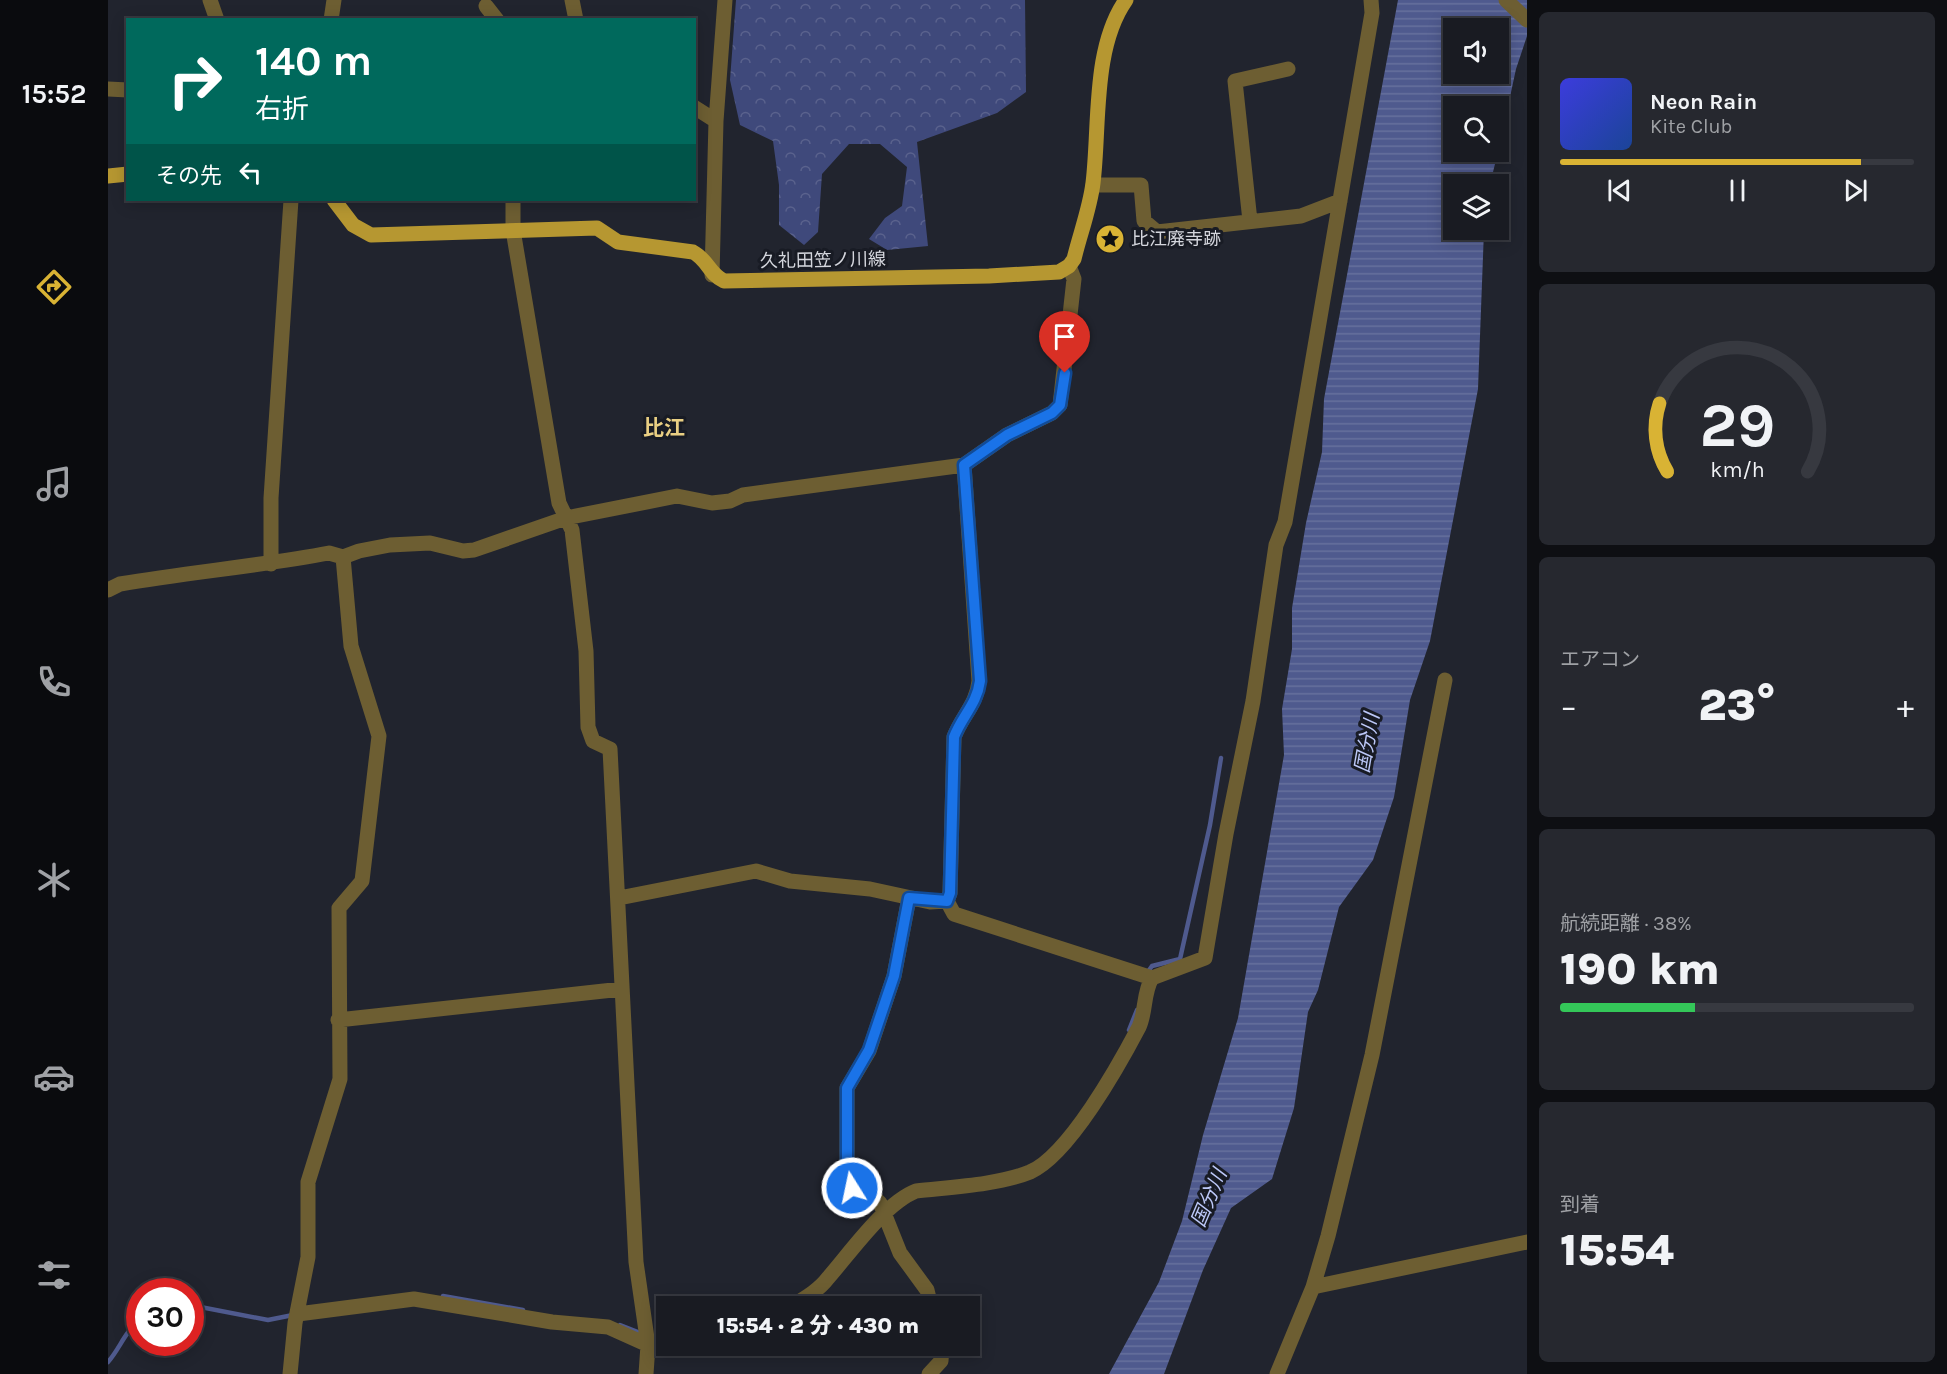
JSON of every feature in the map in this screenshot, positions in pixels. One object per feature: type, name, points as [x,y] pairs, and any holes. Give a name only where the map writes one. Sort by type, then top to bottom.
[{"type":"main road","points":[[1069,266],[1074,259],[1093,186],[1104,58],[1110,26],[1126,0]]},
{"type":"main road","points":[[108,177],[126,174]]},
{"type":"main road","points":[[335,201],[353,225],[370,235],[597,228],[618,242],[693,252],[703,257],[712,275]]},
{"type":"main road","name":"久礼田笠ノ川線","points":[[712,275],[724,281],[989,276],[1059,272],[1069,266]]},
{"type":"street","points":[[210,0],[216,18]]},
{"type":"street","points":[[331,18],[334,0]]},
{"type":"street","points":[[572,0],[576,18]]},
{"type":"street","points":[[712,275],[716,121],[726,0]]},
{"type":"street","points":[[964,465],[980,681],[973,706],[958,726],[954,737],[950,893],[947,901],[954,914],[1148,976],[1205,958],[1226,834],[1253,701],[1276,545],[1285,522],[1372,13],[1371,0]]},
{"type":"street","points":[[1506,0],[1527,20]]},
{"type":"street","points":[[486,6],[495,18]]},
{"type":"street","points":[[1250,221],[1235,81],[1288,69]]},
{"type":"street","points":[[108,89],[126,90]]},
{"type":"street","points":[[696,108],[716,121]]},
{"type":"street","points":[[1093,186],[1141,186],[1144,220],[1157,232],[1301,216],[1340,201]]},
{"type":"street","points":[[271,564],[271,498],[291,201]]},
{"type":"street","points":[[513,201],[513,230],[559,503],[572,530],[586,651],[588,727],[593,741],[610,749],[636,1262],[647,1337],[646,1374]]},
{"type":"street","points":[[108,590],[120,584],[202,570],[271,564],[329,553],[343,557],[358,551],[390,545],[430,543],[463,551],[474,550],[566,518],[676,496],[712,503],[730,501],[743,495],[964,465],[1007,435],[1052,413],[1060,405],[1074,279],[1069,266]]},
{"type":"street","points":[[290,1374],[295,1323],[308,1257],[308,1182],[340,1078],[339,908],[362,881],[379,736],[351,646],[343,557]]},
{"type":"street","points":[[1276,1374],[1313,1287],[1371,1055],[1445,680]]},
{"type":"street","points":[[619,898],[756,871],[790,881],[870,889],[909,898],[947,901]]},
{"type":"street","points":[[909,898],[894,976],[869,1050],[847,1088],[847,1162],[852,1188],[872,1194],[883,1210],[900,1253],[927,1290],[928,1296]]},
{"type":"street","points":[[805,1296],[828,1279],[883,1210],[902,1197],[916,1191],[1019,1176],[1041,1166],[1060,1148],[1100,1093],[1140,1024],[1148,976]]},
{"type":"street","points":[[338,1020],[622,989]]},
{"type":"street","points":[[1313,1287],[1527,1242]]},
{"type":"street","points":[[299,1311],[414,1299],[552,1322],[608,1327],[656,1341]]},
{"type":"street","points":[[928,1374],[941,1361],[943,1356]]},
{"type":"green space","points":[[736,0],[1025,0],[1026,92],[997,113],[917,142],[928,246],[887,250],[869,239],[885,218],[902,206],[907,167],[880,144],[849,144],[822,174],[818,232],[804,245],[779,225],[779,185],[773,141],[740,125],[730,80]]},
{"type":"water","name":"国分川","points":[[1398,0],[1527,0],[1527,36],[1516,69],[1509,102],[1509,96],[1443,96],[1443,162],[1496,162],[1492,174],[1443,174],[1443,240],[1484,240],[1478,389],[1430,641],[1410,700],[1394,797],[1373,860],[1339,907],[1318,990],[1308,1012],[1294,1108],[1272,1179],[1231,1208],[1203,1270],[1164,1374],[1109,1374],[1159,1282],[1182,1221],[1203,1135],[1238,1018],[1284,755],[1282,709],[1292,649],[1292,608],[1306,523],[1322,452],[1324,399]]},
{"type":"waterway","points":[[1147,973],[1152,966],[1180,959],[1210,825],[1221,758]]},
{"type":"waterway","points":[[1129,1030],[1137,1010]]},
{"type":"waterway","points":[[443,1296],[523,1310]]},
{"type":"waterway","points":[[204,1308],[268,1320],[293,1315]]},
{"type":"waterway","points":[[620,1325],[643,1334]]},
{"type":"waterway","points":[[108,1362],[126,1336]]},
{"type":"place","name":"比江廃寺跡","points":[[1110,239]]},
{"type":"district","name":"比江","points":[[664,428]]},
{"type":"route","points":[[852,1188],[847,1162],[847,1088],[869,1050],[894,976],[909,898],[930,902],[947,901],[950,893],[954,737],[958,726],[978,696],[980,681],[975,588],[964,465],[1007,435],[1052,413],[1060,405],[1065,373]]}]
